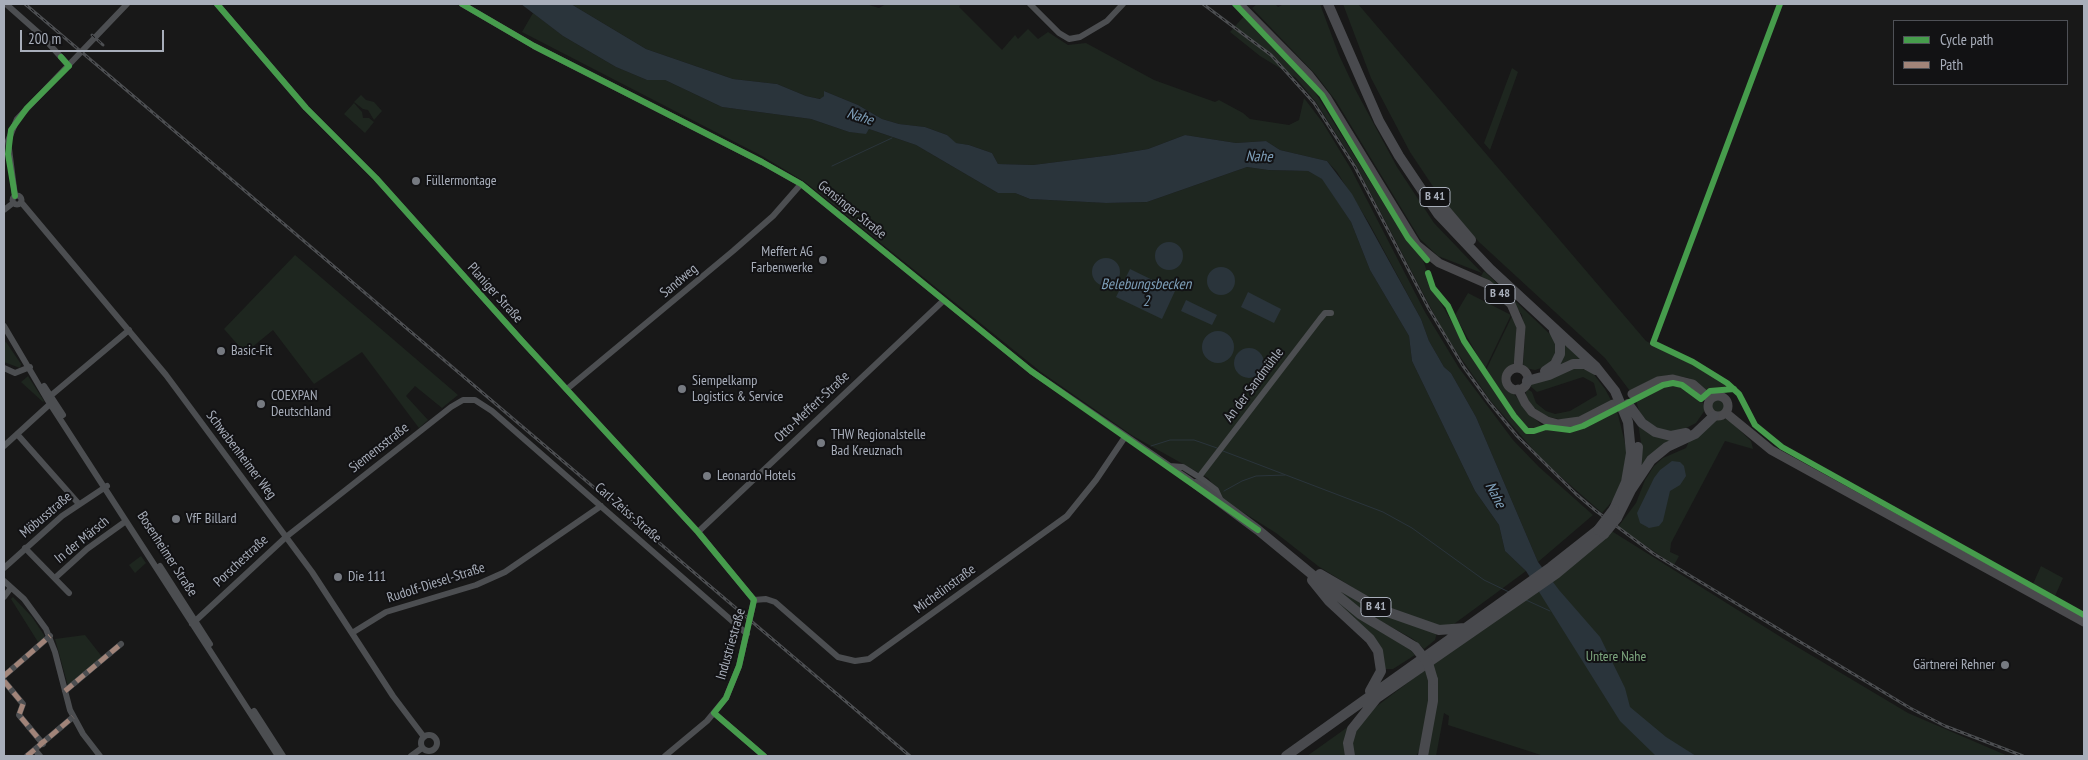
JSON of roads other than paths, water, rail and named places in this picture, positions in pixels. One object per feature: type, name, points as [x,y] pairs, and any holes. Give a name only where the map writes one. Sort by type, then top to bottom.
[{"type":"highway","name":"B 41","points":[[1328,4],[1379,121],[1422,192],[1455,234],[1603,374],[1622,406],[1631,442],[1628,475],[1616,514]]},
{"type":"highway","name":"B 41","points":[[1297,756],[1554,570],[1601,532],[1616,514],[1631,490],[1636,472],[1638,443],[1630,399],[1604,366],[1500,271],[1461,230],[1426,186],[1385,118],[1356,58],[1335,4]]},
{"type":"highway","points":[[1524,374],[1549,369],[1559,357],[1561,350],[1559,339],[1546,320]]},
{"type":"highway","points":[[1524,374],[1548,375],[1573,364],[1588,366],[1603,374]]},
{"type":"highway","points":[[1630,399],[1646,427],[1666,435],[1677,435],[1690,430],[1711,413]]},
{"type":"highway","points":[[1631,490],[1646,466],[1656,455],[1672,444],[1695,434],[1711,413]]},
{"type":"highway","points":[[1197,481],[1293,557]]},
{"type":"highway","name":"B 41","points":[[1293,557],[1382,610],[1439,630],[1468,627]]},
{"type":"highway","name":"B 41","points":[[1293,557],[1356,611],[1415,646],[1428,663],[1433,680],[1433,701],[1423,756]]},
{"type":"highway","name":"B 41","points":[[1293,557],[1328,600],[1378,650],[1381,663],[1380,676],[1364,700]]},
{"type":"highway","name":"B 41","points":[[1286,756],[1468,627],[1487,618]]},
{"type":"highway","points":[[1350,756],[1348,743],[1352,729],[1376,699]]},
{"type":"main road","name":"B 48","points":[[1239,4],[1309,75],[1327,98],[1417,245],[1438,263],[1487,284],[1514,308],[1521,332],[1524,374],[1510,371],[1506,379],[1510,387],[1518,389],[1524,403],[1532,412],[1547,421],[1558,424],[1580,421],[1613,404]]},
{"type":"main road","points":[[1518,389],[1524,386],[1524,374]]},
{"type":"main road","points":[[1630,399],[1658,381],[1673,379],[1692,384],[1710,399]]},
{"type":"main road","points":[[1718,396],[1723,398],[1728,406],[1726,413],[1720,416],[1711,413],[1708,404],[1710,399],[1718,396]]},
{"type":"main road","points":[[1726,413],[1771,450],[2084,622]]},
{"type":"street","points":[[6,4],[41,35],[69,66]]},
{"type":"street","points":[[4,210],[14,199],[6,154],[11,130],[17,119],[127,4]]},
{"type":"street","name":"Planiger Straße","points":[[217,4],[306,108],[376,178],[698,532],[754,600]]},
{"type":"street","name":"Gensinger Straße","points":[[462,4],[534,46],[762,162],[801,184],[861,231],[943,301],[1032,371],[1169,466],[1197,481]]},
{"type":"street","points":[[1030,4],[1059,33],[1069,38],[1080,37],[1107,21],[1123,4]]},
{"type":"street","name":"Sandweg","points":[[566,389],[733,251],[773,216],[801,184]]},
{"type":"street","name":"Schwabenheimer Weg","points":[[14,199],[20,197],[21,202],[166,375],[286,537],[393,696],[424,737]]},
{"type":"street","name":"Otto-Meffert-Straße","points":[[698,532],[943,301]]},
{"type":"street","name":"An der Sandmühle","points":[[1197,481],[1320,319],[1325,313],[1331,312]]},
{"type":"street","name":"Bosenheimer Straße","points":[[4,326],[278,756]]},
{"type":"street","points":[[4,446],[50,400],[129,330]]},
{"type":"street","points":[[4,368],[15,373],[30,367]]},
{"type":"street","name":"Siemensstraße","points":[[286,537],[459,402],[475,400],[492,411]]},
{"type":"street","name":"Carl-Zeiss-Straße","points":[[492,411],[747,634]]},
{"type":"street","points":[[17,434],[78,503]]},
{"type":"street","name":"Michelinstraße","points":[[754,600],[766,599],[775,602],[838,657],[855,661],[869,659],[1067,516],[1096,480],[1126,437]]},
{"type":"street","name":"Bosenheimer Straße","points":[[107,487],[126,521],[283,756]]},
{"type":"street","name":"Möbusstraße","points":[[4,568],[78,503],[107,487]]},
{"type":"street","name":"Rudolf-Diesel-Straße","points":[[352,633],[386,612],[476,585],[505,572],[530,557],[601,506]]},
{"type":"street","name":"In der Märsch","points":[[55,578],[87,549],[126,521]]},
{"type":"street","name":"Porschestraße","points":[[194,622],[286,537]]},
{"type":"street","name":"In der Märsch","points":[[25,548],[69,593]]},
{"type":"street","points":[[4,581],[10,589],[17,592],[33,609],[50,636],[73,717],[100,756]]},
{"type":"street","points":[[4,597],[10,589]]},
{"type":"street","name":"Industriestraße","points":[[666,756],[714,713],[731,689],[739,666],[754,600]]},
{"type":"street","points":[[4,676],[50,636]]},
{"type":"street","points":[[65,691],[121,644]]},
{"type":"street","points":[[4,681],[23,704],[19,715],[43,744]]},
{"type":"street","points":[[714,713],[764,756]]},
{"type":"street","points":[[27,756],[73,717]]},
{"type":"street","points":[[431,735],[436,738],[437,743],[434,750],[428,752],[422,748],[421,742],[424,737],[431,735]]},
{"type":"street","points":[[410,756],[422,748]]},
{"type":"street","points":[[35,750],[40,756]]},
{"type":"street","points":[[434,750],[439,756]]},
{"type":"water","name":"Nahe","points":[[521,4],[571,4],[646,49],[733,79],[777,84],[806,96],[820,99],[824,96],[824,91],[858,105],[882,119],[899,124],[925,127],[947,135],[956,143],[969,145],[992,153],[998,164],[1033,165],[1112,155],[1148,149],[1185,135],[1236,143],[1266,141],[1280,150],[1327,161],[1352,194],[1421,319],[1429,341],[1444,367],[1451,373],[1476,417],[1538,562],[1559,590],[1600,637],[1625,688],[1630,707],[1666,737],[1696,756],[1656,756],[1620,721],[1526,571],[1505,551],[1499,525],[1475,491],[1412,361],[1409,336],[1370,270],[1351,222],[1322,179],[1308,171],[1268,170],[1247,167],[1147,202],[1106,203],[1030,199],[1015,193],[998,193],[916,145],[869,129],[866,134],[849,132],[811,119],[722,107],[665,80],[647,80],[616,67],[563,36]]},
{"type":"water","points":[[1169,242],[1179,246],[1183,256],[1179,266],[1169,270],[1159,266],[1155,256],[1159,246]]},
{"type":"water","points":[[1106,258],[1116,262],[1120,272],[1116,282],[1106,286],[1096,282],[1092,272],[1096,262]]},
{"type":"water","points":[[1221,267],[1231,271],[1235,281],[1231,291],[1221,295],[1211,291],[1207,281],[1211,271]]},
{"type":"water","name":"Belebungsbecken 2","points":[[1130,269],[1175,291],[1162,319],[1116,297]]},
{"type":"water","points":[[1248,292],[1281,309],[1274,323],[1241,307]]},
{"type":"water","points":[[1186,300],[1217,315],[1212,325],[1181,311]]},
{"type":"water","points":[[1218,331],[1224,332],[1229,336],[1233,341],[1233,353],[1229,358],[1224,362],[1218,363],[1212,362],[1207,358],[1203,353],[1202,347],[1203,341],[1207,336],[1212,332]]},
{"type":"water","points":[[1249,348],[1260,352],[1264,363],[1260,374],[1249,378],[1238,374],[1234,363],[1238,352]]},
{"type":"water","points":[[1672,461],[1680,462],[1684,466],[1686,476],[1680,485],[1670,491],[1663,521],[1659,526],[1649,528],[1640,523],[1637,513],[1654,478],[1660,470]]},
{"type":"waterway","points":[[832,166],[892,138]]},
{"type":"waterway","points":[[1151,446],[1170,440],[1194,440],[1217,448]]},
{"type":"waterway","points":[[1223,451],[1383,512],[1412,528],[1484,580],[1509,592]]},
{"type":"waterway","points":[[1224,491],[1256,476],[1285,475]]},
{"type":"waterway","points":[[1526,600],[1550,611]]},
{"type":"railway","points":[[25,4],[910,756]]},
{"type":"railway","points":[[1203,4],[1271,55],[1314,103],[1355,167],[1429,309],[1463,366],[1517,436],[1576,494],[1654,554],[1910,708],[1945,726],[2023,756]]},
{"type":"railway","points":[[92,35],[103,45]]},
{"type":"place","name":"Füllermontage","points":[[416,181]]},
{"type":"place","name":"Meffert AG Farbenwerke","points":[[823,260]]},
{"type":"place","name":"Basic-Fit","points":[[221,351]]},
{"type":"place","name":"Siempelkamp Logistics & Service","points":[[682,389]]},
{"type":"place","name":"COEXPAN Deutschland","points":[[261,404]]},
{"type":"place","name":"THW Regionalstelle Bad Kreuznach","points":[[821,443]]},
{"type":"place","name":"Leonardo Hotels","points":[[707,476]]},
{"type":"place","name":"VfF Billard","points":[[176,519]]},
{"type":"place","name":"Die 111","points":[[338,577]]},
{"type":"place","name":"Gärtnerei Rehner","points":[[2005,665]]},
{"type":"park label","name":"Untere Nahe","points":[[1616,657]]}]
